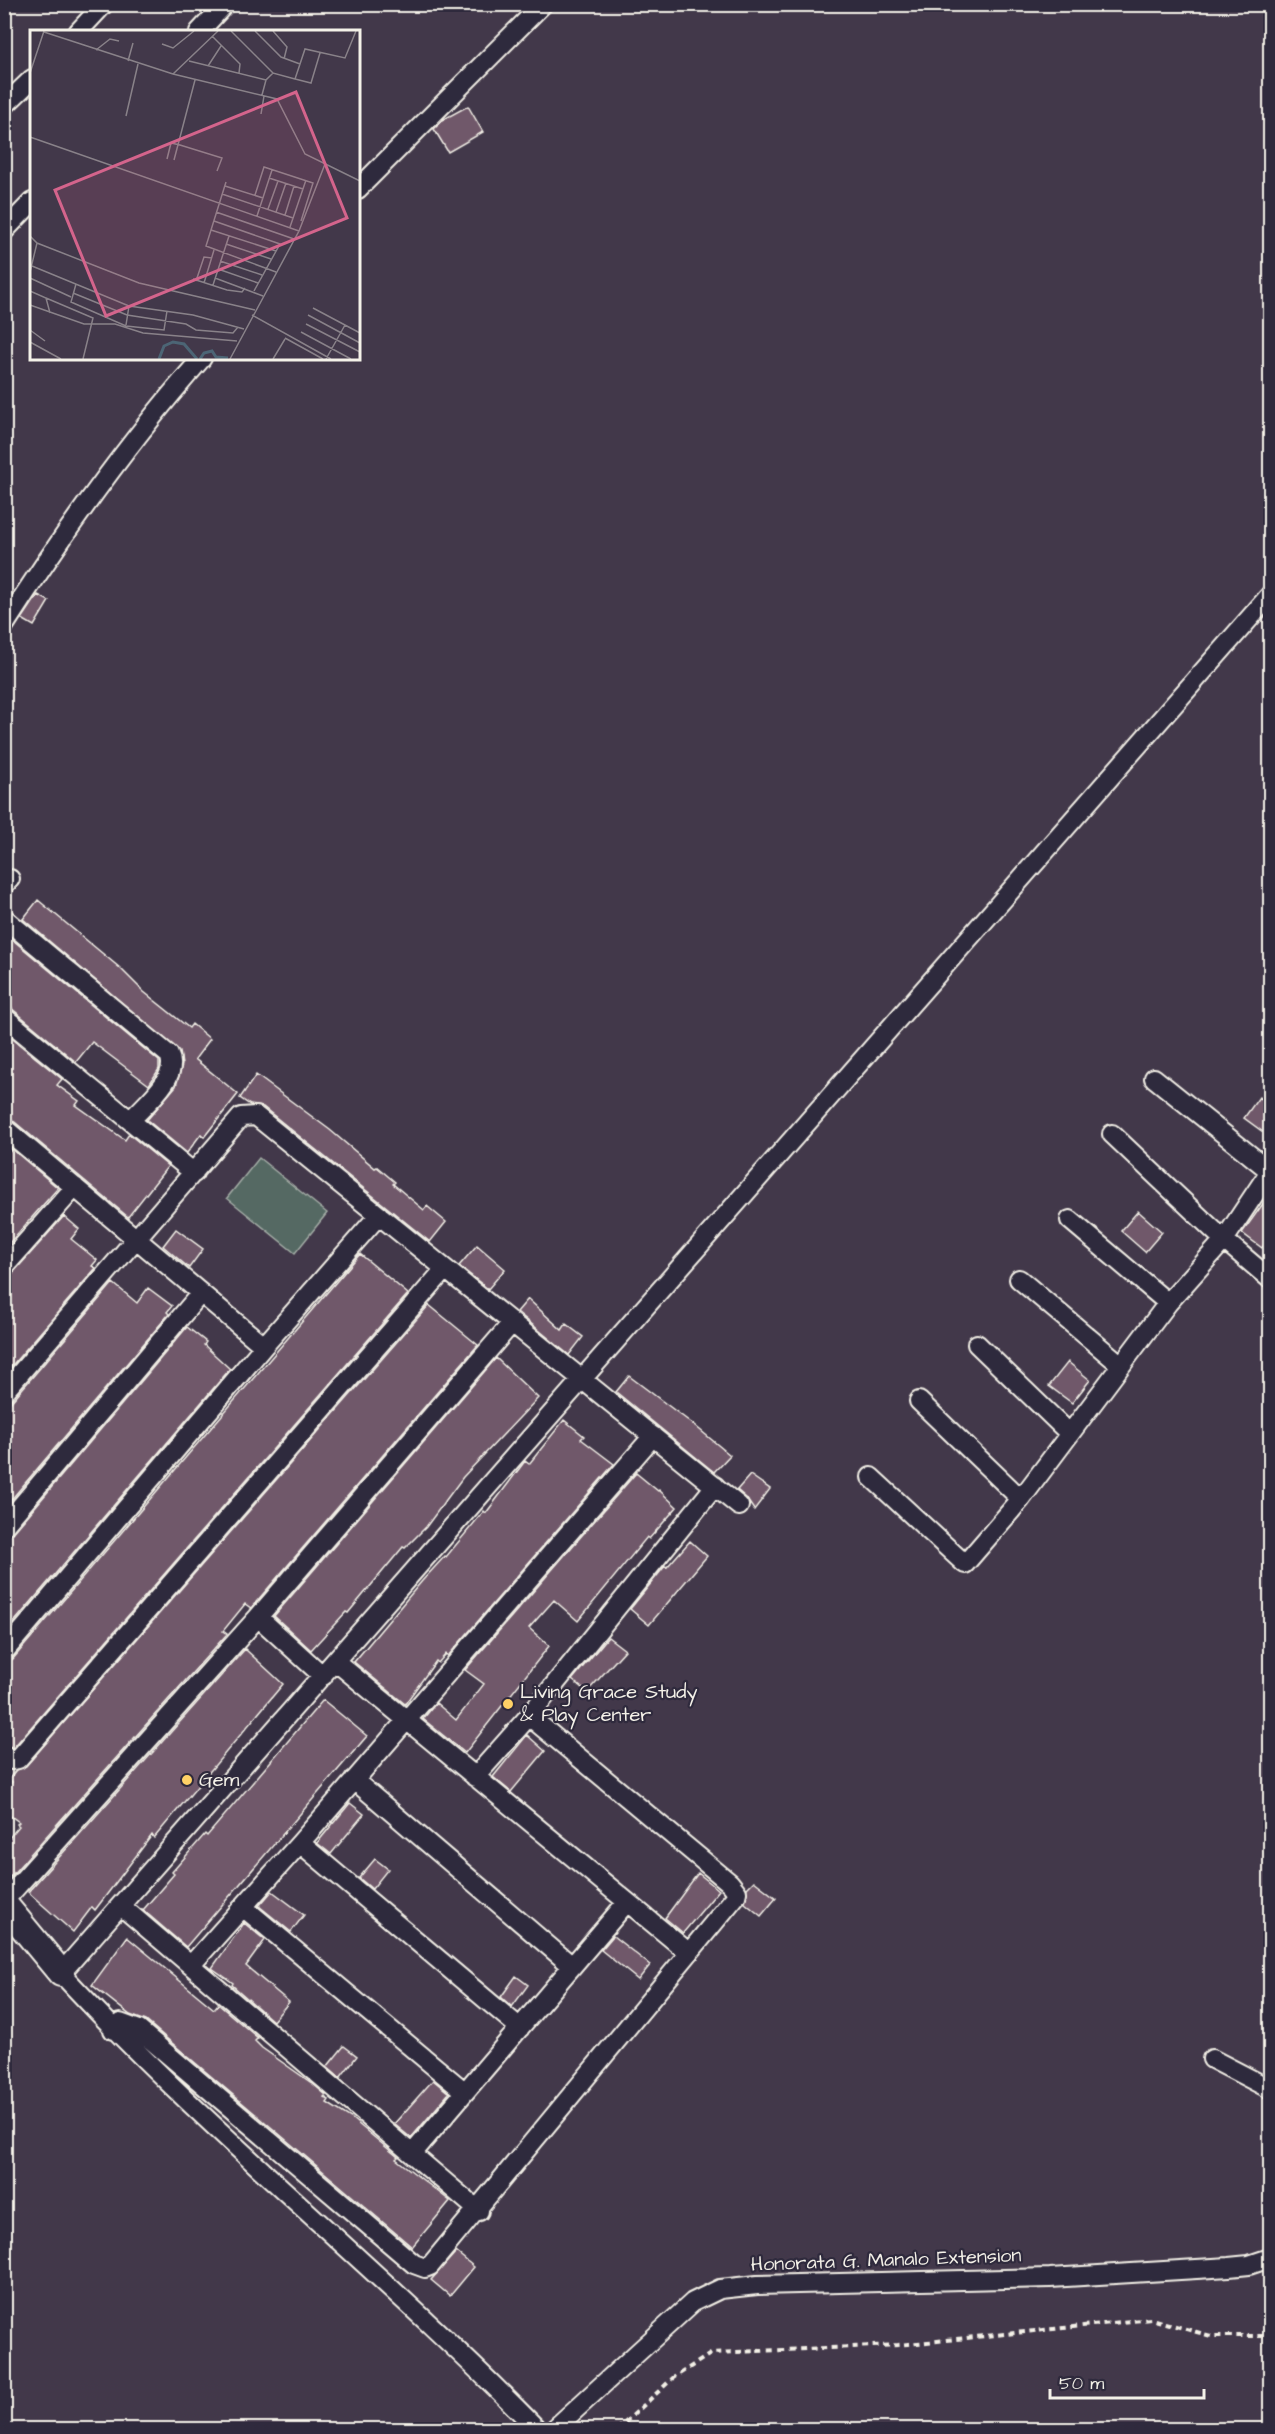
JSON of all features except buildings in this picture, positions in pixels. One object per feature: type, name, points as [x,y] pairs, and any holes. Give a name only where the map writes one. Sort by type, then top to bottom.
[{"type":"street","points":[[80,30],[104,4]]},
{"type":"street","points":[[201,30],[225,4]]},
{"type":"street","points":[[360,187],[543,4]]},
{"type":"street","points":[[4,106],[30,81]]},
{"type":"street","points":[[5,229],[30,204]]},
{"type":"street","points":[[4,626],[57,545],[111,470],[200,360]]},
{"type":"street","points":[[61,1973],[1270,595]]},
{"type":"street","points":[[4,918],[169,1055],[172,1062],[170,1074],[131,1120]]},
{"type":"street","points":[[4,1017],[194,1173]]},
{"type":"street","points":[[871,1477],[965,1564],[1021,1499],[1168,1303],[1224,1240],[1270,1171],[1154,1078]]},
{"type":"street","points":[[4,1392],[241,1117],[256,1116],[739,1506]]},
{"type":"street","points":[[6,1132],[264,1346]]},
{"type":"street","points":[[1112,1134],[1224,1240],[1270,1279]]},
{"type":"street","points":[[4,1267],[75,1187]]},
{"type":"street","points":[[4,1652],[264,1346],[379,1215]]},
{"type":"street","points":[[1070,1220],[1168,1303]]},
{"type":"street","points":[[4,1756],[12,1760],[18,1759],[445,1269]]},
{"type":"street","points":[[1019,1278],[1121,1365]]},
{"type":"street","points":[[4,1526],[201,1293]]},
{"type":"street","points":[[512,1323],[258,1617],[4,1902],[61,1973],[150,2068],[445,2337],[538,2430]]},
{"type":"street","points":[[977,1344],[1070,1433]]},
{"type":"street","points":[[919,1401],[1021,1499]]},
{"type":"street","points":[[190,1965],[300,1843],[653,1436]]},
{"type":"street","points":[[476,1777],[529,1716],[714,1486]]},
{"type":"street","points":[[258,1617],[323,1676]]},
{"type":"street","points":[[336,1662],[688,1952]]},
{"type":"street","points":[[113,2030],[120,2023],[139,2030],[272,2145],[419,2267],[425,2268],[436,2261],[688,1952],[734,1900],[736,1892],[734,1887],[529,1716]]},
{"type":"street","points":[[354,1780],[572,1966]]},
{"type":"street","points":[[300,1843],[520,2028]]},
{"type":"street","points":[[412,2154],[627,1902]]},
{"type":"street","points":[[121,1906],[479,2211]]},
{"type":"street","points":[[243,1907],[465,2092]]},
{"type":"street","points":[[1212,2059],[1270,2089]]},
{"type":"street","name":"Honorata G. Manalo Extension","points":[[553,2430],[693,2302],[720,2289],[757,2285],[1050,2278],[1229,2267],[1249,2265],[1270,2258]]},
{"type":"path","points":[[617,2430],[673,2378],[712,2353],[898,2344],[1151,2319],[1211,2336],[1268,2336],[1270,2333]]},
{"type":"green space","points":[[259,1158],[327,1213],[295,1253],[227,1198]]},
{"type":"place","name":"Living Grace Study & Play Center","points":[[508,1704]]},
{"type":"place","name":"Gem","points":[[187,1780]]}]
